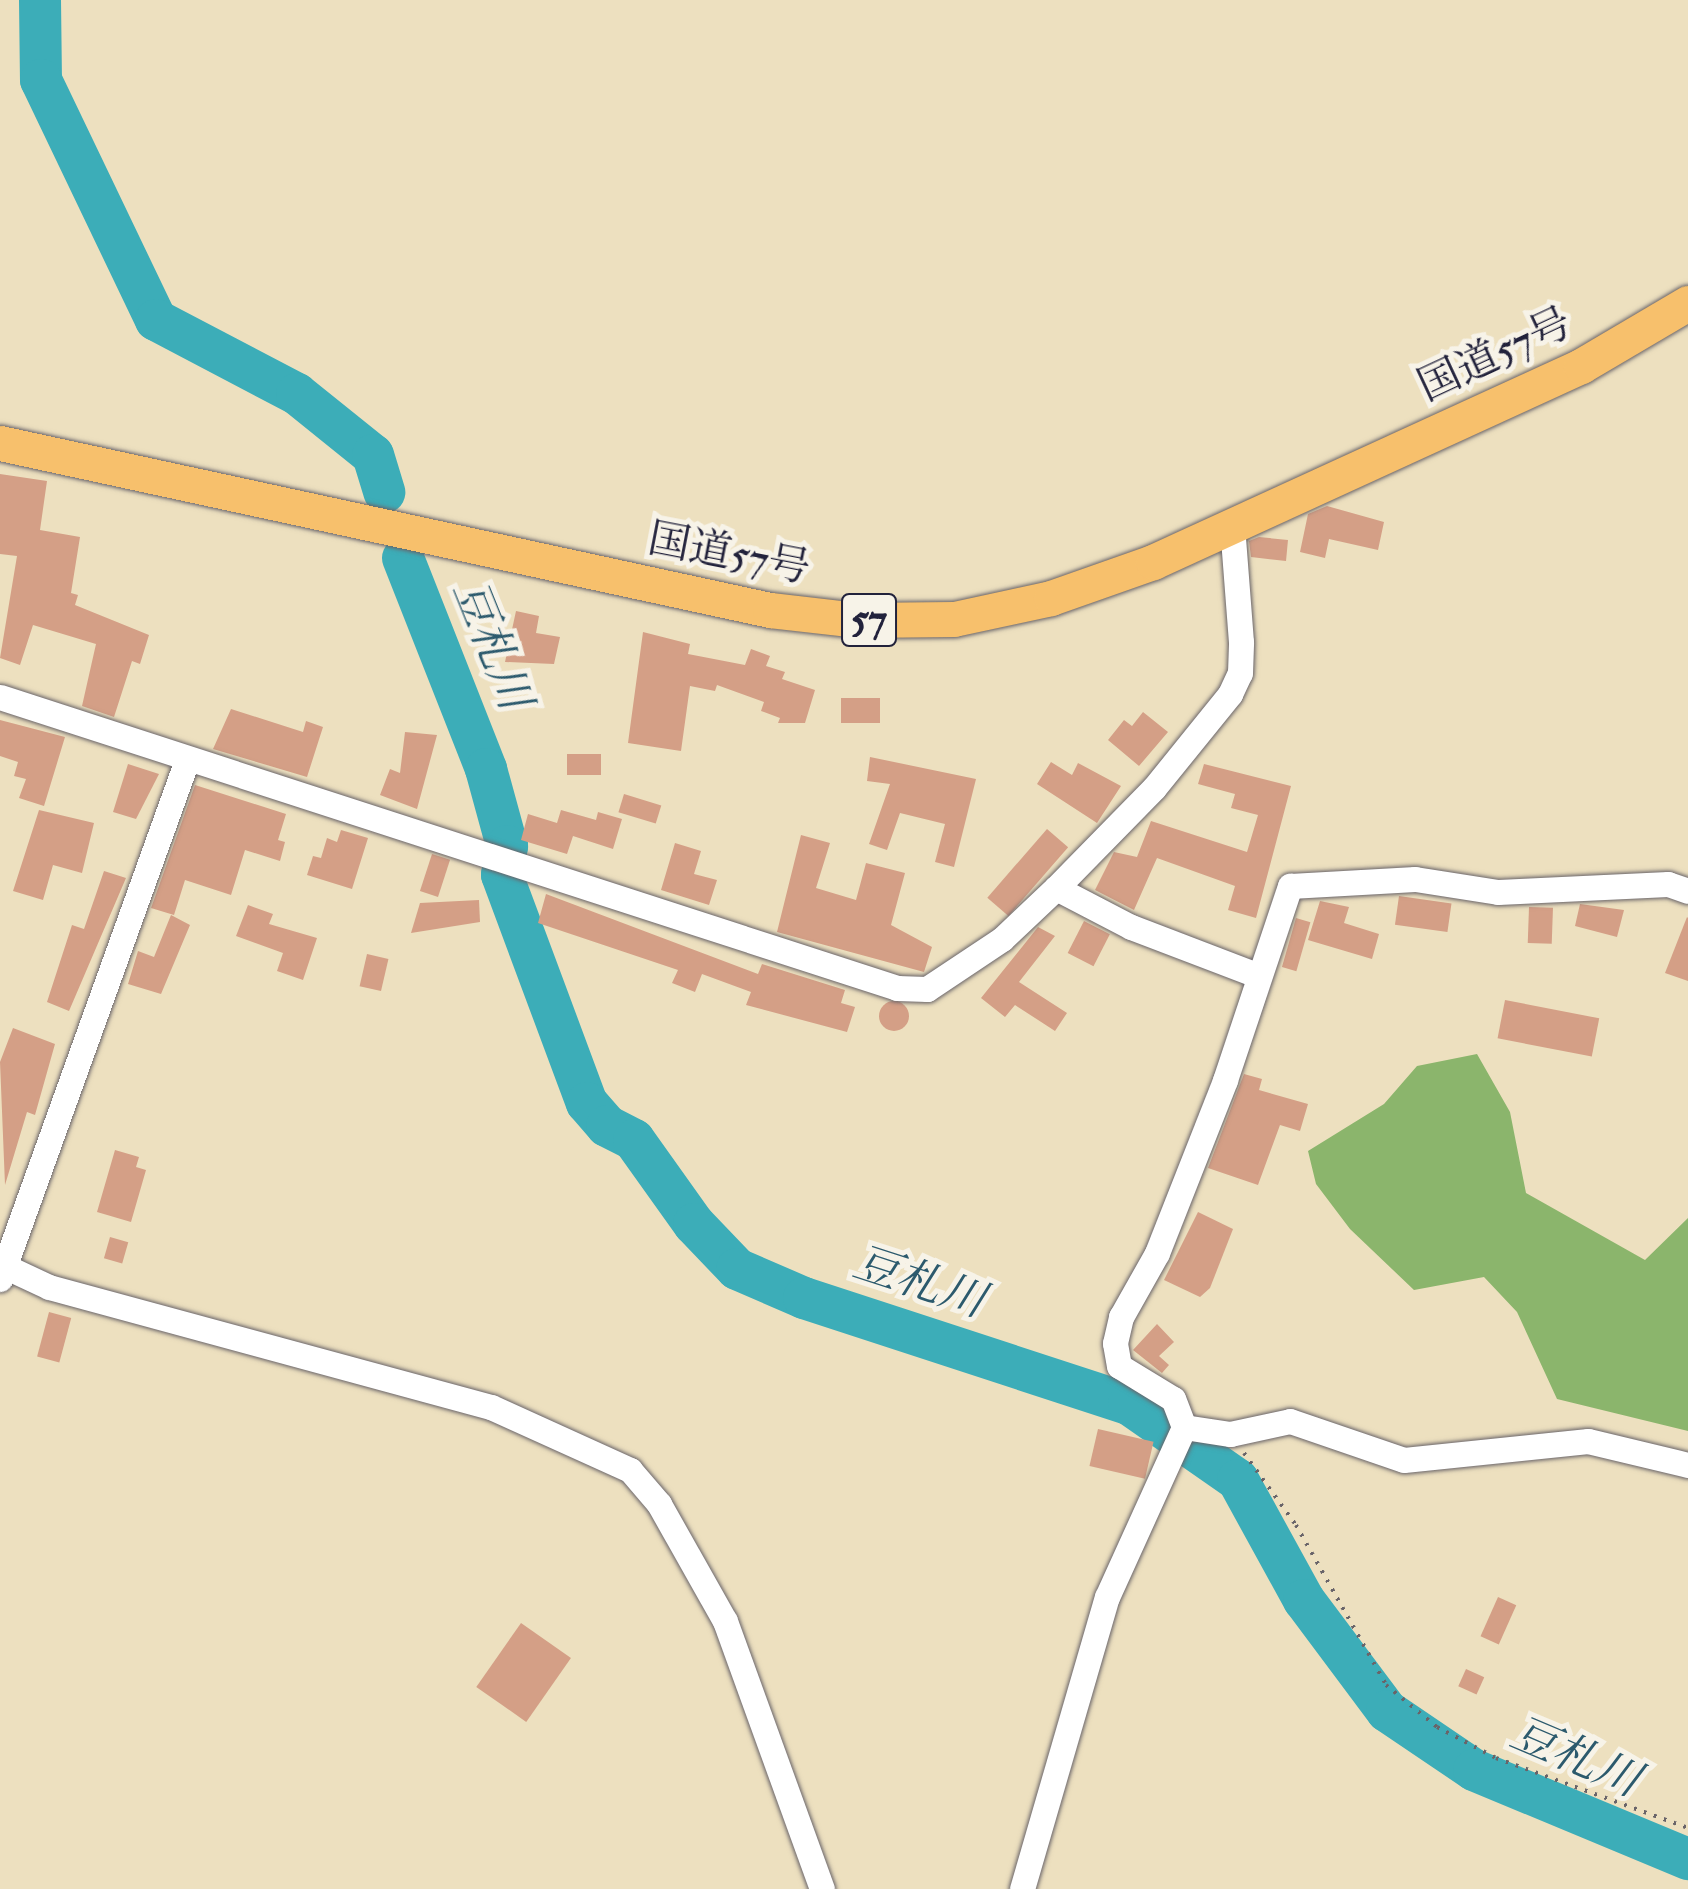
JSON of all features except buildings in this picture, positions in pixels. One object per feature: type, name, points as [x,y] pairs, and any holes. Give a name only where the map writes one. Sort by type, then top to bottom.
[{"type":"highway","name":"国道57号","points":[[0,443],[696,594],[858,620],[999,612],[1095,585],[1232,526],[1581,366],[1688,303]]},
{"type":"street","points":[[0,697],[897,988],[927,989],[948,978],[1056,888],[1154,788],[1240,673],[1232,526]]},
{"type":"street","points":[[187,760],[1,1270],[49,1287],[491,1407],[630,1470],[659,1504],[725,1621],[822,1889]]},
{"type":"street","points":[[1022,1889],[1107,1597],[1184,1427],[1172,1399],[1119,1366],[1115,1342],[1225,1080],[1257,974],[1290,886],[1415,878],[1498,892],[1668,884],[1688,890]]},
{"type":"street","points":[[1056,888],[1131,927],[1257,974]]},
{"type":"street","points":[[1184,1427],[1230,1434],[1290,1422],[1404,1460],[1588,1441],[1688,1466]]},
{"type":"path","points":[[1230,1434],[1296,1524],[1386,1685],[1437,1727],[1496,1758],[1688,1828]]},
{"type":"green space","points":[[1477,1054],[1510,1112],[1526,1193],[1645,1260],[1688,1218],[1688,1431],[1557,1399],[1517,1312],[1484,1277],[1414,1290],[1350,1229],[1316,1184],[1308,1151],[1384,1104],[1417,1066]]},
{"type":"waterway","name":"豆札川","points":[[40,0],[41,80],[156,320],[297,394],[373,455],[384,492]]},
{"type":"waterway","name":"豆札川","points":[[403,558],[486,769],[507,846],[502,875],[587,1103],[607,1126],[634,1140],[694,1224],[737,1269],[804,1298],[1129,1404],[1238,1480],[1304,1600],[1387,1711],[1474,1770],[1688,1859]]}]
